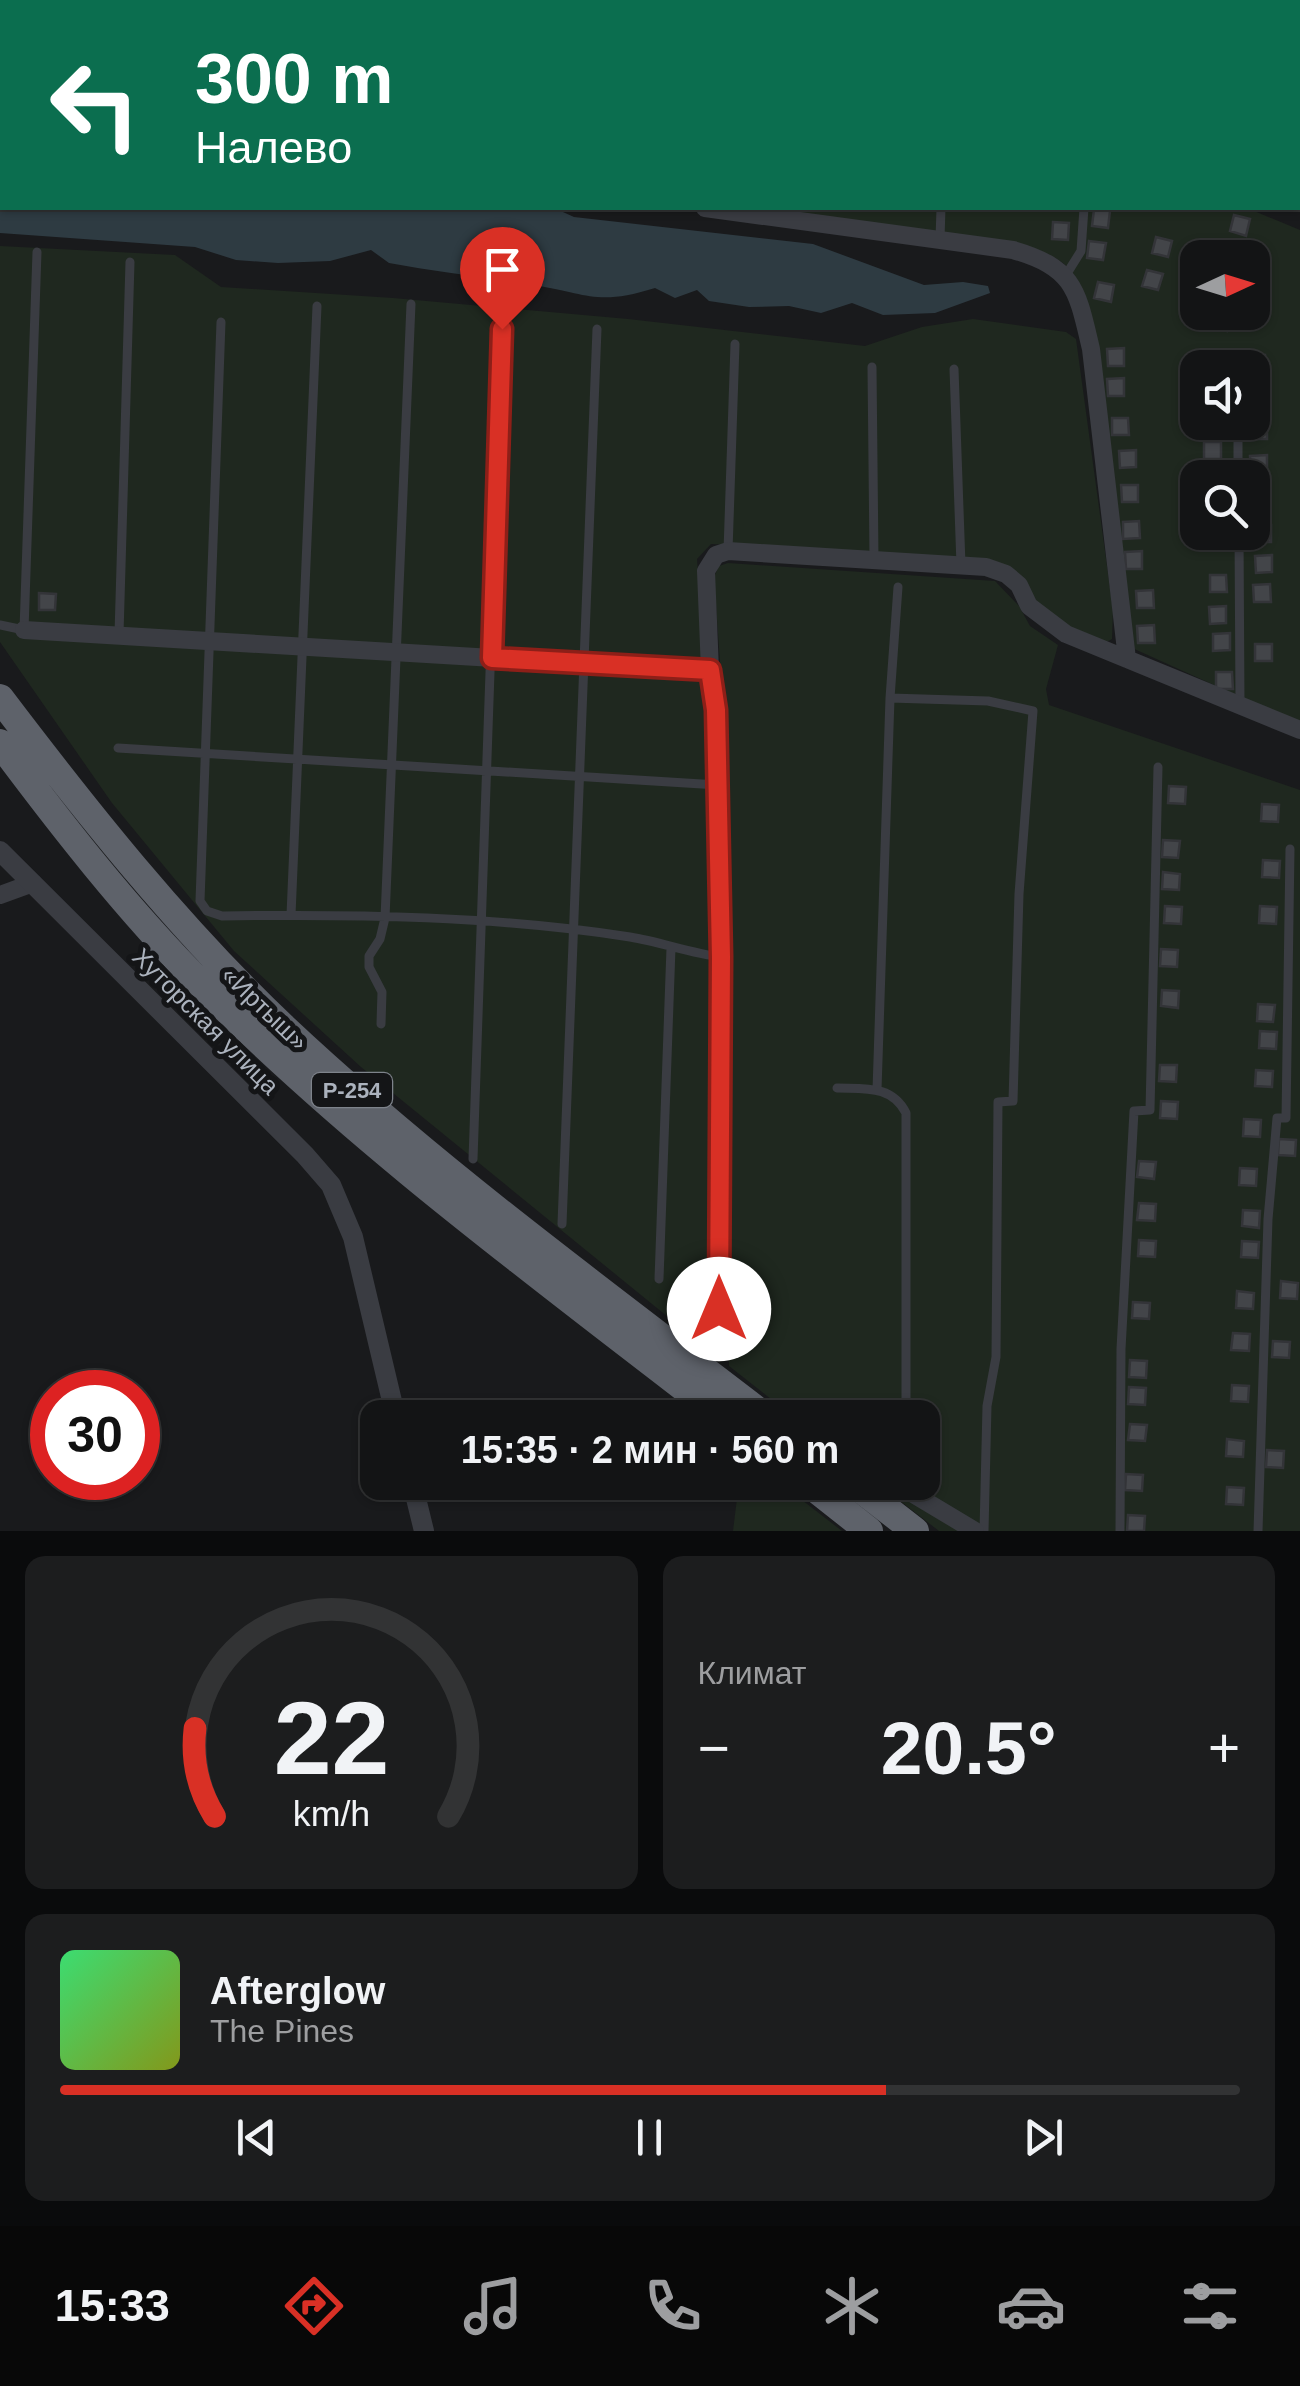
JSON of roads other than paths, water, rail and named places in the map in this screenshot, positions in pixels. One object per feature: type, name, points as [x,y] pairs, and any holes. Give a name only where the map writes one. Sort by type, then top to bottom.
[{"type":"highway","name":"«Иртыш»","points":[[0,698],[155,895],[281,1024],[353,1091],[440,1163],[744,1400]]},
{"type":"highway","name":"«Иртыш»","points":[[0,743],[136,914],[264,1046],[422,1184],[700,1400]]},
{"type":"highway","points":[[829,1500],[869,1531]]},
{"type":"highway","points":[[875,1500],[915,1531]]},
{"type":"street","points":[[737,210],[804,214],[1013,250],[1043,259],[1066,275],[1080,304],[1091,349],[1126,659]]},
{"type":"street","points":[[719,1309],[718,785],[706,571],[716,555],[728,552],[986,567],[1006,574],[1044,620],[1066,634],[1300,730]]},
{"type":"street","points":[[24,630],[710,670]]},
{"type":"street","name":"Хуторская улица","points":[[0,851],[332,1185],[352,1237],[392,1400]]},
{"type":"street","points":[[0,895],[32,883]]},
{"type":"street","points":[[416,1500],[424,1531]]},
{"type":"street","points":[[927,1500],[975,1531]]},
{"type":"lane","points":[[940,239],[942,210]]},
{"type":"lane","points":[[1066,275],[1080,250],[1084,210]]},
{"type":"lane","points":[[0,625],[24,630],[37,252]]},
{"type":"lane","points":[[119,634],[130,262]]},
{"type":"lane","points":[[381,1024],[382,992],[369,967],[369,956],[380,939],[384,918],[410,304]]},
{"type":"lane","points":[[291,915],[317,306]]},
{"type":"lane","points":[[221,322],[200,902],[207,911],[222,916],[482,922],[634,938],[721,957]]},
{"type":"lane","points":[[473,1158],[502,329]]},
{"type":"lane","points":[[562,1224],[596,329]]},
{"type":"lane","points":[[728,552],[736,344]]},
{"type":"lane","points":[[872,367],[874,559]]},
{"type":"lane","points":[[954,369],[962,566]]},
{"type":"lane","points":[[1239,550],[1240,708]]},
{"type":"lane","points":[[877,1090],[890,698],[898,587]]},
{"type":"lane","points":[[890,698],[988,701],[1033,711],[1019,894],[1013,1101],[998,1102],[996,1357],[988,1406],[984,1531]]},
{"type":"lane","points":[[118,748],[718,785]]},
{"type":"lane","points":[[1120,1531],[1121,1349],[1134,1111],[1150,1110],[1158,767]]},
{"type":"lane","points":[[1258,1531],[1268,1218],[1277,1118],[1286,1118],[1290,849]]},
{"type":"lane","points":[[658,1279],[671,948]]},
{"type":"lane","points":[[837,1088],[877,1090],[900,1099],[906,1113],[906,1400]]}]
